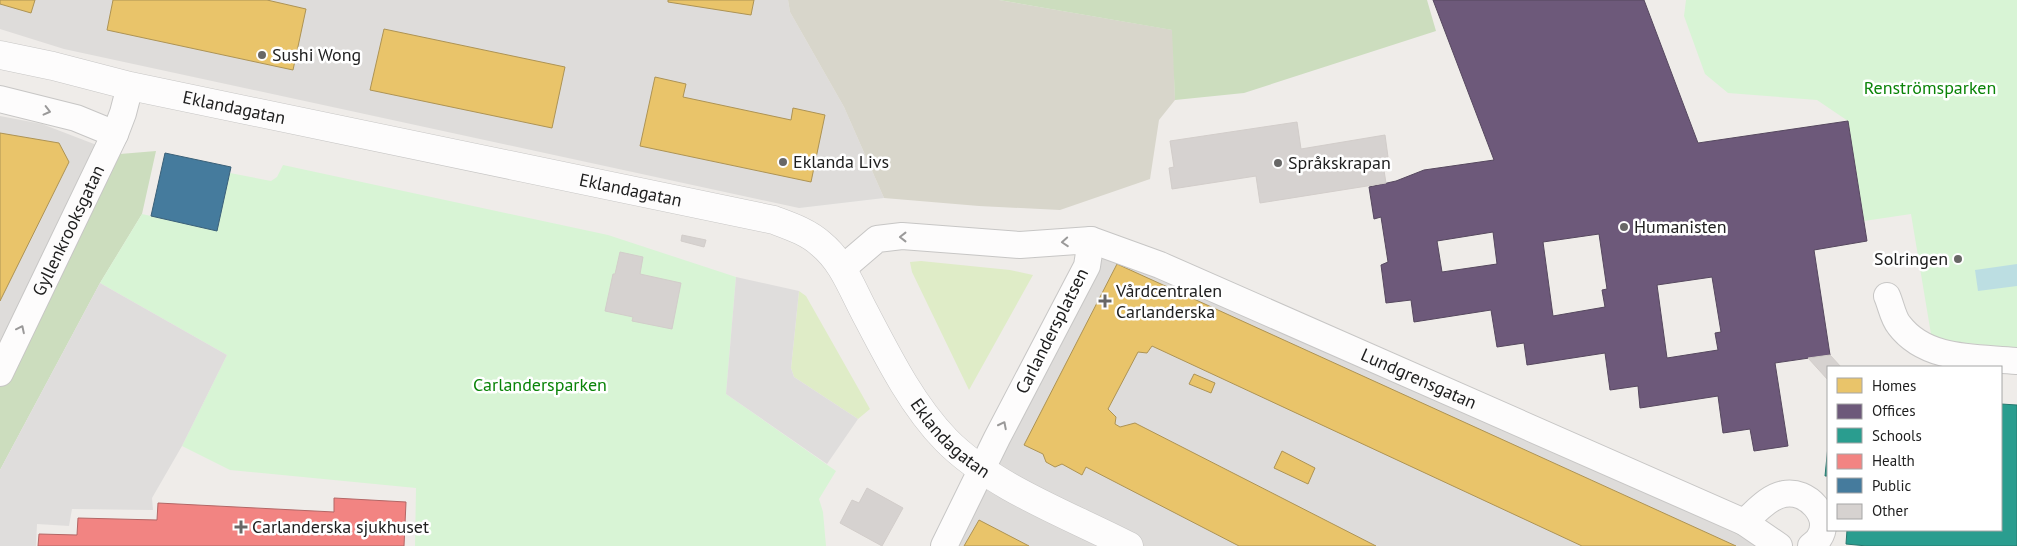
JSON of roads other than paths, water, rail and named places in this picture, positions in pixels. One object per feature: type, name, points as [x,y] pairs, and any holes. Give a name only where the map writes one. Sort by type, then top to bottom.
[{"type":"street","name":"Eklandagatan","points":[[0,55],[130,86],[774,220],[811,236],[822,244],[843,268],[866,314],[922,412],[947,441],[981,469],[1008,485],[1129,546]]},
{"type":"street","name":"Gyllenkrooksgatan","points":[[0,373],[114,134],[123,112],[130,86]]},
{"type":"street","points":[[0,99],[76,118],[114,134]]},
{"type":"street","name":"Carlandersplatsen","points":[[843,268],[877,239],[884,238],[902,236],[1020,245],[1092,240],[1086,266],[981,469],[944,546]]},
{"type":"street","name":"Lundgrensgatan","points":[[1092,240],[1160,264],[1744,522],[1779,546]]},
{"type":"street","points":[[1887,296],[1898,324],[1918,344],[1938,352],[2017,361]]},
{"type":"street","points":[[1744,522],[1773,497],[1787,493],[1805,497],[1818,507],[1824,522],[1820,538],[1811,546]]},
{"type":"water","points":[[2017,264],[2017,286],[1978,291],[1975,270]]},
{"type":"place","name":"Sushi Wong","points":[[262,55]]},
{"type":"place","name":"Eklanda Livs","points":[[783,162]]},
{"type":"place","name":"Språkskrapan","points":[[1278,163]]},
{"type":"place","name":"Humanisten","points":[[1624,227]]},
{"type":"place","name":"Solringen","points":[[1958,259]]},
{"type":"place","name":"Vårdcentralen Carlanderska","points":[[1105,301]]},
{"type":"place","name":"Carlanderska sjukhuset","points":[[241,527]]},
{"type":"park label","name":"Renströmsparken","points":[[1930,88]]},
{"type":"park label","name":"Carlandersparken","points":[[540,385]]}]
